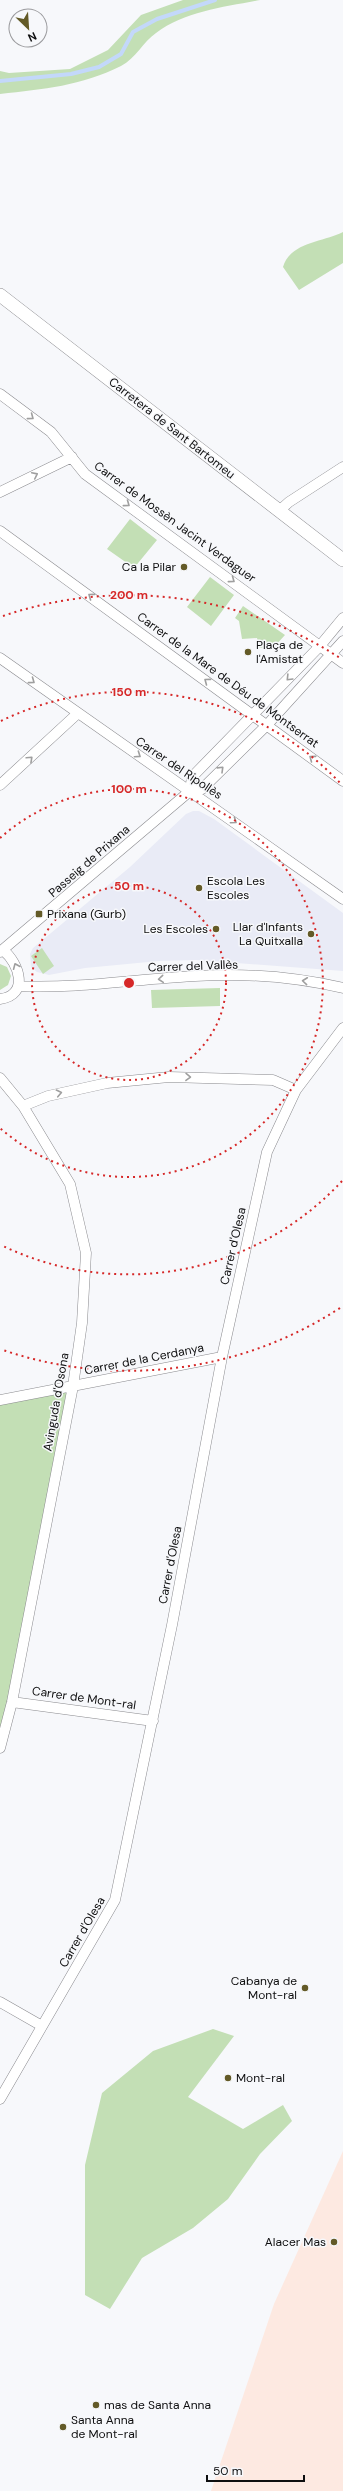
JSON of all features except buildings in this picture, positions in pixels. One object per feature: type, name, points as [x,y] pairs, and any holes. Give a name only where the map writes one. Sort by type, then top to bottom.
[{"type":"street","name":"Carretera de Sant Bartomeu","points":[[0,295],[343,560]]},
{"type":"street","name":"Carrer de Mossèn Jacint Verdaguer","points":[[0,394],[51,432],[85,474],[282,617],[319,647],[343,663]]},
{"type":"street","points":[[0,492],[72,457]]},
{"type":"street","points":[[280,510],[289,502],[343,467]]},
{"type":"street","name":"Carrer de la Mare de Déu de Montserrat","points":[[0,531],[343,781]]},
{"type":"street","name":"Passeig de Prixana","points":[[190,790],[192,777],[319,647],[343,618]]},
{"type":"street","name":"Passeig de Prixana","points":[[2,951],[190,790],[202,788],[267,725],[332,655],[343,641]]},
{"type":"street","name":"Carrer del Ripollès","points":[[0,658],[77,714],[190,790],[343,899]]},
{"type":"street","points":[[0,785],[77,714]]},
{"type":"street","points":[[0,999],[11,995],[18,986],[18,969],[15,961],[2,951]]},
{"type":"street","name":"Carrer del Vallès","points":[[18,986],[53,988],[195,976],[277,978],[321,983],[343,988]]},
{"type":"street","name":"Carrer d'Olesa","points":[[0,2099],[115,1900],[152,1721],[222,1357],[267,1152],[296,1090],[343,1028]]},
{"type":"street","points":[[23,1106],[48,1096],[107,1083],[169,1077],[273,1080],[296,1090]]},
{"type":"street","name":"Avinguda d'Osona","points":[[0,1078],[23,1106],[70,1184],[86,1253],[82,1323],[73,1386],[12,1702],[0,1748]]},
{"type":"street","name":"Carrer de la Cerdanya","points":[[0,1400],[222,1357]]},
{"type":"street","name":"Carrer de Mont-ral","points":[[12,1702],[152,1721]]},
{"type":"street","points":[[0,2002],[42,2026]]},
{"type":"shaded area","name":"Escola Les Escoles","points":[[193,811],[199,811],[214,819],[343,913],[343,971],[196,960],[159,961],[85,968],[49,975],[37,972],[31,967],[30,954],[33,948],[130,867],[186,814]]},
{"type":"shaded area","points":[[343,2151],[343,2491],[211,2491],[274,2304]]},
{"type":"green space","points":[[183,0],[260,0],[206,11],[192,15],[167,26],[151,37],[126,63],[106,73],[62,86],[0,94],[0,71],[9,73],[70,69],[108,50],[141,15]]},
{"type":"green space","points":[[343,232],[343,263],[299,290],[283,267],[287,259],[293,252],[308,244]]},
{"type":"green space","points":[[130,519],[157,540],[134,568],[107,549]]},
{"type":"green space","points":[[210,577],[234,595],[211,626],[187,607]]},
{"type":"green space","points":[[243,606],[285,635],[274,647],[259,648],[257,638],[242,639],[239,621],[235,618]]},
{"type":"green space","points":[[42,948],[54,966],[43,974],[31,956]]},
{"type":"green space","points":[[0,964],[7,967],[11,976],[8,985],[0,990]]},
{"type":"green space","points":[[220,988],[220,1006],[152,1008],[151,990]]},
{"type":"green space","points":[[72,1384],[0,1748],[0,1398]]},
{"type":"green space","points":[[213,2029],[234,2036],[188,2097],[243,2129],[283,2105],[292,2121],[260,2154],[228,2199],[193,2228],[142,2258],[110,2309],[85,2295],[85,2165],[102,2093],[153,2051]]},
{"type":"waterway","points":[[0,81],[71,74],[99,67],[121,54],[133,32],[157,19],[215,0]]},
{"type":"place","name":"Ca la Pilar","points":[[184,567]]},
{"type":"place","name":"Plaça de l'Amistat","points":[[248,652]]},
{"type":"place","name":"Escola Les Escoles","points":[[199,888]]},
{"type":"place","name":"Prixana (Gurb)","points":[[39,914]]},
{"type":"place","name":"Les Escoles","points":[[216,929]]},
{"type":"place","name":"Llar d'Infants La Quitxalla","points":[[311,934]]},
{"type":"place","name":"Cabanya de Mont-ral","points":[[305,1988]]},
{"type":"place","name":"Mont-ral","points":[[228,2078]]},
{"type":"place","name":"Alacer Mas","points":[[334,2242]]},
{"type":"place","name":"mas de Santa Anna","points":[[96,2405]]},
{"type":"place","name":"Santa Anna de Mont-ral","points":[[63,2427]]}]
